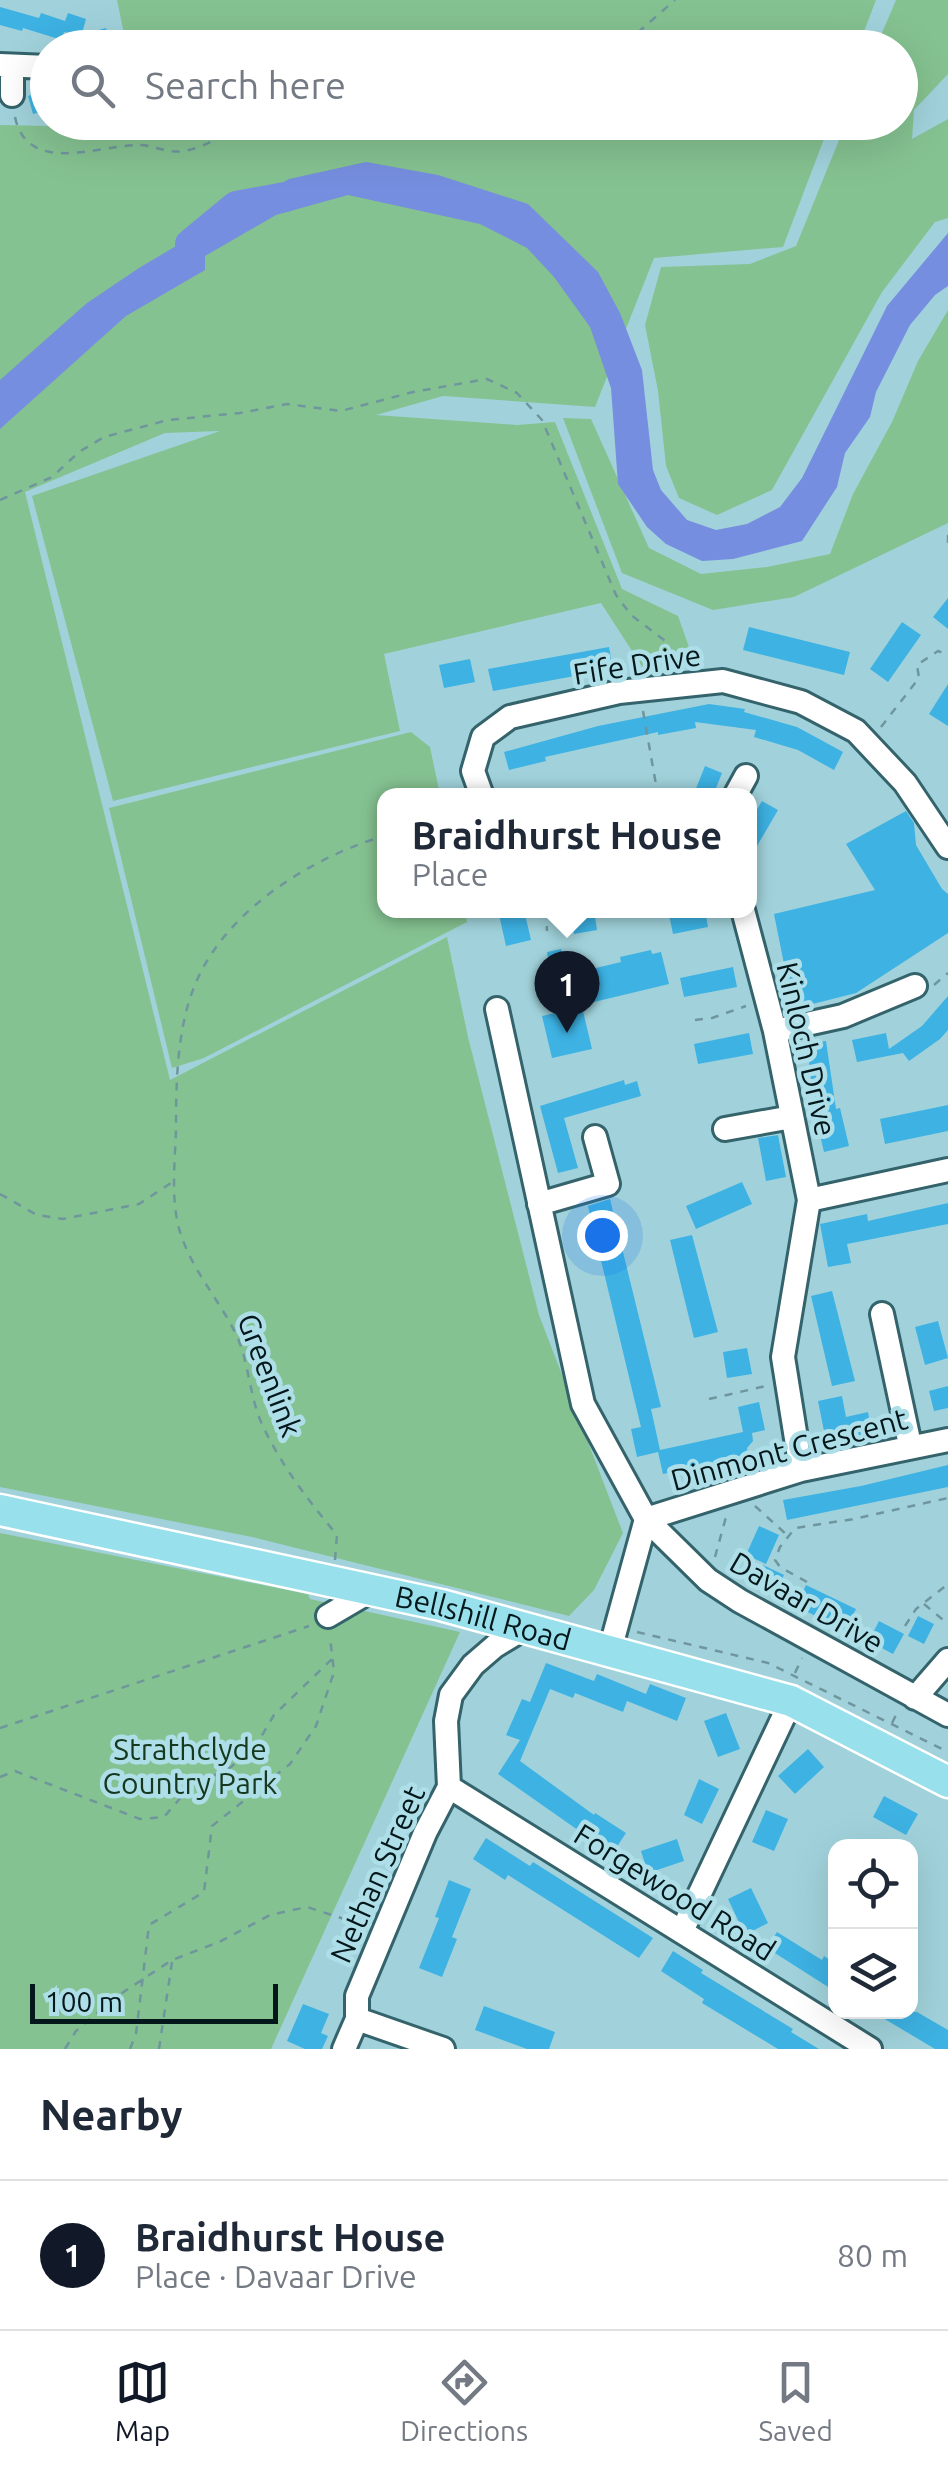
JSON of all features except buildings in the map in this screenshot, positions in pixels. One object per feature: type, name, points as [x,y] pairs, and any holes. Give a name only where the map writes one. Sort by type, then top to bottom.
[{"type":"main road","name":"Bellshill Road","points":[[0,1510],[374,1589],[791,1701],[948,1782]]},
{"type":"street","points":[[6,66],[12,95]]},
{"type":"street","name":"Fife Drive","points":[[479,788],[473,771],[484,737],[510,717],[641,690],[723,681],[802,702],[856,731],[905,783],[948,847]]},
{"type":"street","points":[[931,822],[931,841],[948,868]]},
{"type":"street","name":"Kinloch Drive","points":[[745,918],[775,1031],[808,1200],[783,1357],[801,1470]]},
{"type":"street","points":[[775,1031],[842,1016],[915,986]]},
{"type":"street","name":"Davaar Drive","points":[[497,1009],[583,1404],[646,1519],[708,1580],[740,1601],[948,1715]]},
{"type":"street","points":[[725,1129],[792,1117]]},
{"type":"street","points":[[540,1204],[608,1184],[594,1137]]},
{"type":"street","points":[[808,1200],[948,1170]]},
{"type":"street","points":[[882,1314],[910,1445]]},
{"type":"street","name":"Dinmont Crescent","points":[[646,1519],[801,1470],[948,1440]]},
{"type":"street","points":[[610,1650],[646,1519]]},
{"type":"street","points":[[328,1616],[374,1589]]},
{"type":"street","name":"Nethan Street","points":[[344,2049],[384,1931],[449,1787],[446,1720],[451,1695],[484,1656],[523,1629]]},
{"type":"street","points":[[915,1698],[948,1660]]},
{"type":"street","points":[[682,1932],[791,1701]]},
{"type":"street","name":"Forgewood Road","points":[[449,1787],[870,2049]]},
{"type":"street","points":[[357,2007],[443,2049]]},
{"type":"path","points":[[641,30],[675,0]]},
{"type":"path","points":[[12,95],[18,132],[30,144],[53,153],[138,144],[179,152],[206,140]]},
{"type":"path","points":[[0,500],[52,477],[79,452],[104,437],[168,420],[240,414],[287,404],[340,411],[413,392],[487,379],[518,394],[542,420],[603,570],[631,614],[668,642],[678,686]]},
{"type":"path","points":[[948,535],[948,544]]},
{"type":"path","points":[[868,744],[919,678],[917,665],[938,651],[948,655]]},
{"type":"path","points":[[641,690],[657,788]]},
{"type":"path","name":"Greenlink","points":[[334,1580],[337,1534],[300,1492],[260,1420],[246,1358],[228,1314],[201,1277],[180,1234],[175,1180],[179,1048],[196,981],[221,940],[268,894],[350,846],[377,838]]},
{"type":"path","points":[[546,918],[547,930]]},
{"type":"path","points":[[695,1020],[740,1007],[768,1004]]},
{"type":"path","points":[[0,1194],[38,1215],[63,1220],[139,1204],[175,1180]]},
{"type":"path","points":[[709,1399],[786,1382]]},
{"type":"path","points":[[708,1580],[738,1489],[788,1535]]},
{"type":"path","points":[[807,1582],[775,1560],[795,1528],[854,1520],[948,1498]]},
{"type":"path","points":[[905,1626],[923,1602],[948,1584]]},
{"type":"path","points":[[923,1602],[948,1624]]},
{"type":"path","points":[[0,1728],[306,1628],[328,1616],[334,1672],[316,1726],[290,1764],[212,1826],[204,1892],[149,1925],[130,2049]]},
{"type":"path","points":[[0,1778],[14,1771],[140,1820],[164,1817],[189,1788],[231,1767],[258,1742],[274,1715],[332,1658]]},
{"type":"path","points":[[65,2049],[76,2031],[172,1960],[219,1942],[270,1915],[307,1907],[384,1931]]},
{"type":"path","points":[[159,2049],[172,1960]]},
{"type":"green space","points":[[117,0],[876,0],[865,30],[123,30]]},
{"type":"green space","points":[[896,0],[948,0],[948,74],[918,106],[918,30],[883,30]]},
{"type":"green space","points":[[948,119],[948,218],[935,222],[882,292],[772,490],[717,515],[679,498],[666,466],[658,391],[645,325],[661,267],[750,264],[796,246],[839,140],[918,140],[918,136]]},
{"type":"green space","points":[[0,125],[30,126],[30,140],[824,140],[783,247],[654,258],[595,407],[443,396],[376,415],[517,425],[555,422],[622,589],[678,616],[696,667],[645,671],[601,603],[384,654],[400,731],[113,801],[32,496],[220,431],[165,433],[25,492],[170,1080],[447,937],[468,1037],[539,1315],[623,1533],[594,1590],[569,1616],[252,1537],[0,1487]]},
{"type":"green space","points":[[948,310],[948,523],[794,597],[713,610],[622,573],[563,418],[591,419],[649,548],[701,574],[767,567],[830,554],[853,494],[892,422],[918,361]]},
{"type":"green space","points":[[411,732],[430,747],[439,788],[377,788],[377,918],[466,918],[467,922],[204,1058],[172,1068],[109,808]]},
{"type":"green space","name":"Strathclyde Country Park","points":[[0,1533],[308,1594],[310,1599],[460,1632],[271,2049],[0,2049]]},
{"type":"water","points":[[366,162],[438,175],[528,204],[598,272],[620,313],[642,370],[653,470],[661,490],[687,520],[716,530],[747,524],[780,507],[802,478],[887,306],[948,233],[948,286],[935,295],[910,325],[876,392],[870,417],[845,453],[837,487],[802,541],[733,559],[702,561],[666,544],[647,527],[618,484],[611,388],[590,327],[554,277],[527,248],[480,224],[348,195],[276,215],[205,256],[205,270],[126,316],[0,429],[0,380],[87,303],[289,179]]},
{"type":"waterway","points":[[190,244],[236,206],[285,197]]},
{"type":"place","name":"Braidhurst House","points":[[567,1033]]}]
